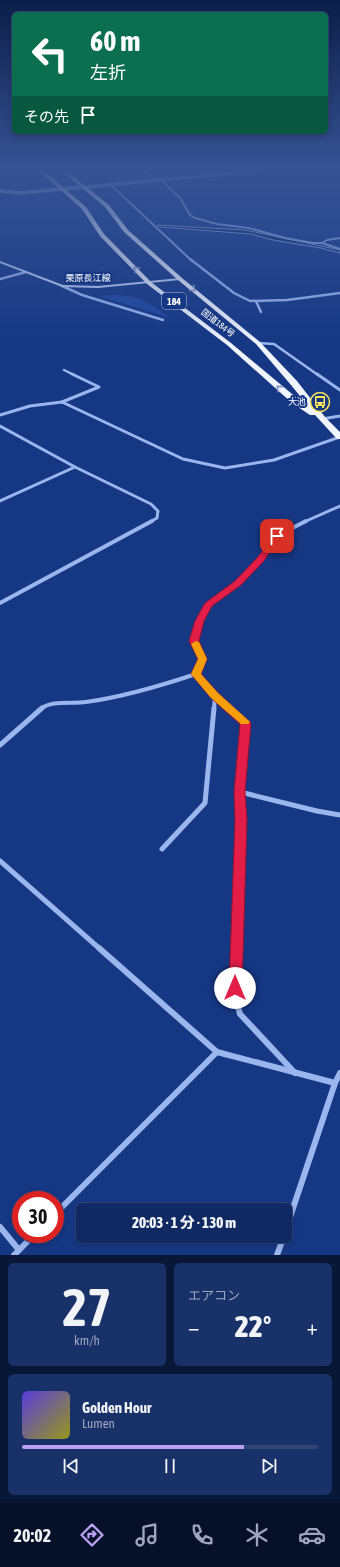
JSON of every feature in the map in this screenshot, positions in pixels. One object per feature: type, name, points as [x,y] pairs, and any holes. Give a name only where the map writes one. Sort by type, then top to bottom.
[{"type":"highway","name":"国道184号","points":[[97,228],[102,235],[150,283],[229,344],[294,401],[322,419]]},
{"type":"highway","name":"国道184号","points":[[124,228],[180,279],[258,343],[294,383],[322,419],[340,437]]},
{"type":"main road","name":"栗原長江線","points":[[0,262],[62,286],[98,287],[180,279]]},
{"type":"street","points":[[155,228],[182,253],[234,293],[250,301],[287,300],[340,293]]},
{"type":"street","points":[[246,228],[285,238],[322,243],[340,249]]},
{"type":"street","points":[[322,243],[327,240],[340,238]]},
{"type":"street","points":[[0,279],[26,272]]},
{"type":"street","points":[[62,286],[82,295],[163,320]]},
{"type":"street","points":[[256,301],[261,312]]},
{"type":"street","points":[[258,343],[274,344],[340,390]]},
{"type":"street","points":[[0,415],[26,405],[62,402],[99,387],[64,370]]},
{"type":"street","points":[[62,402],[182,460],[225,468],[274,460],[340,437]]},
{"type":"street","points":[[322,419],[340,416]]},
{"type":"street","points":[[0,426],[74,467],[151,504],[158,512],[157,518],[0,604]]},
{"type":"street","points":[[0,501],[74,467]]},
{"type":"street","points":[[0,745],[46,705],[85,702],[117,697],[150,689],[196,674],[203,659],[194,641],[200,621],[208,604],[238,583],[260,560],[277,536],[292,527],[340,506]]},
{"type":"street","points":[[196,674],[215,695],[246,723],[240,792],[235,976],[236,999],[240,1014],[295,1072]]},
{"type":"street","points":[[162,849],[205,802],[211,753],[215,695]]},
{"type":"street","points":[[240,792],[317,811],[340,815]]},
{"type":"street","points":[[0,861],[217,1052],[335,1083]]},
{"type":"street","points":[[64,1205],[217,1052]]},
{"type":"street","points":[[292,1211],[335,1083],[340,1073]]},
{"type":"street","points":[[0,1227],[17,1252],[26,1243]]},
{"type":"street","points":[[277,1255],[281,1243]]},
{"type":"shaded area","points":[[167,228],[245,230],[340,250],[340,253],[321,248],[273,240],[251,234]]},
{"type":"shaded area","points":[[117,295],[133,297],[145,301],[170,318],[99,296]]},
{"type":"slow traffic","points":[[196,644],[203,659],[196,674],[215,695],[245,722]]},
{"type":"place","name":"大池","points":[[320,402]]},
{"type":"route","points":[[235,988],[241,820],[240,792],[246,723],[215,695],[196,674],[203,659],[194,641],[200,621],[208,604],[238,583],[260,560],[277,536]]}]
